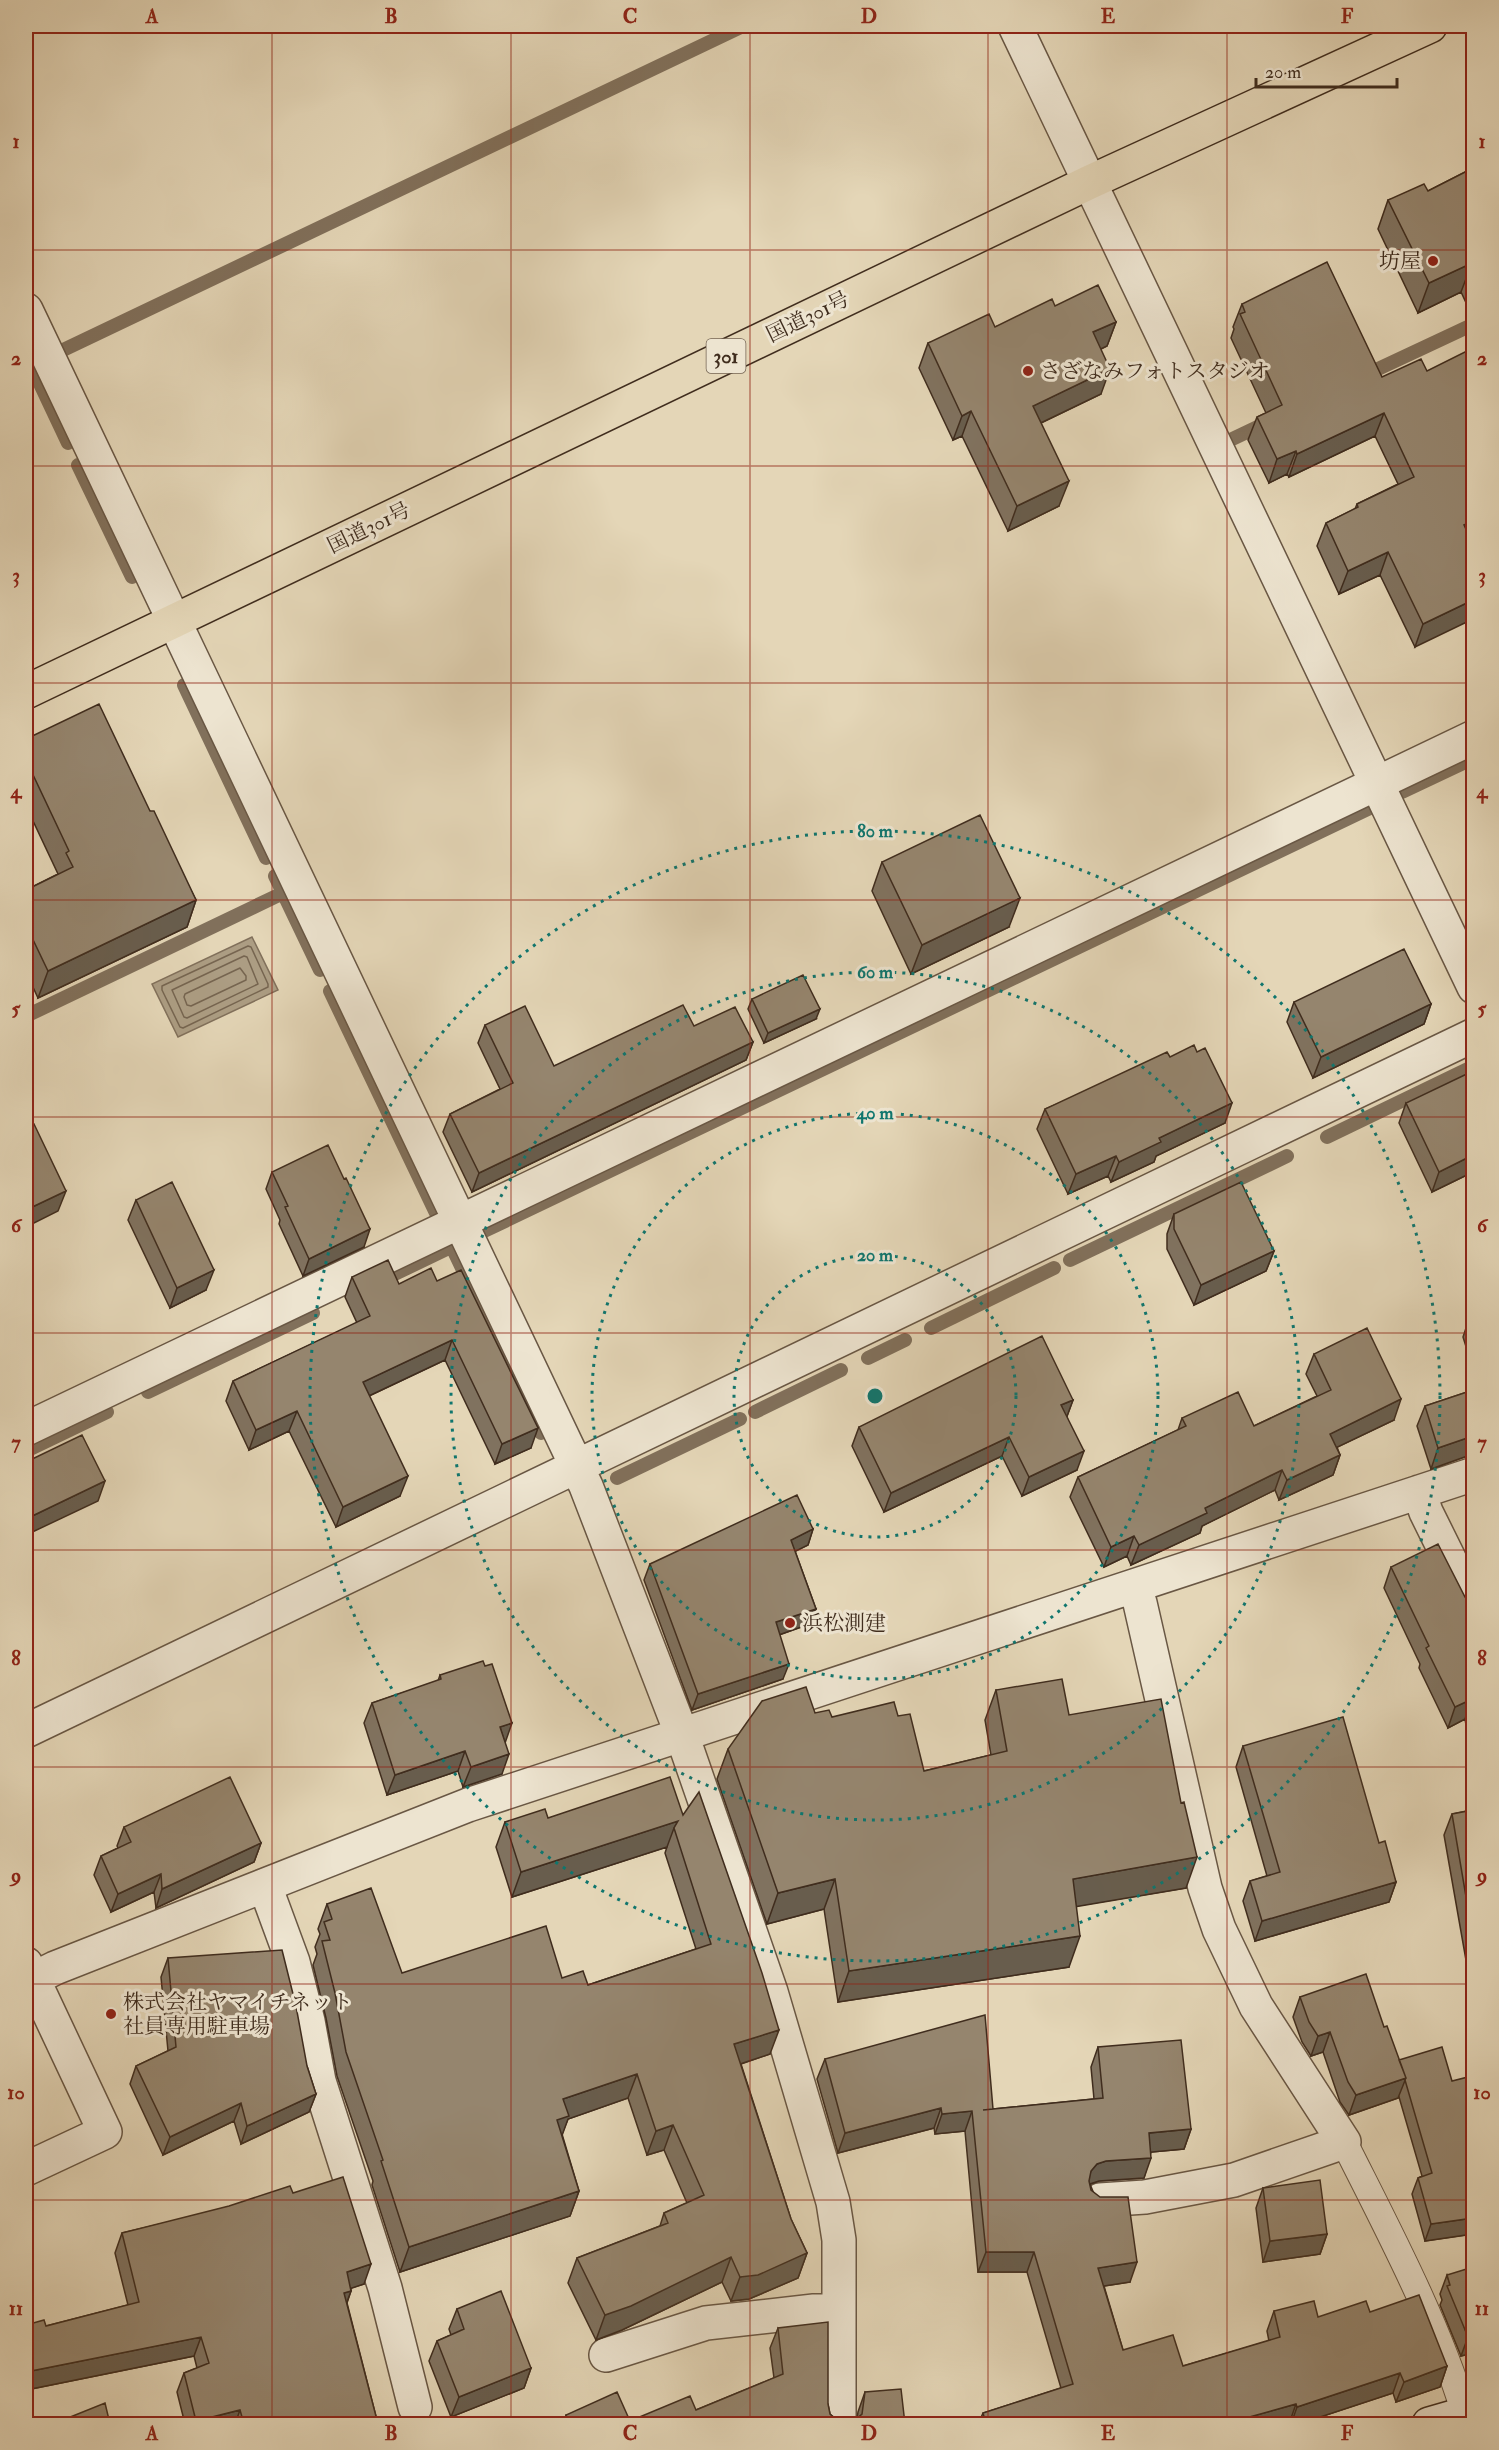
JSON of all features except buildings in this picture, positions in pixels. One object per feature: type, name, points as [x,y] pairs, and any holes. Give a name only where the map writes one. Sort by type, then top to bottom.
[{"type":"highway","name":"国道301号","points":[[26,692],[1090,182],[1430,26]]},
{"type":"street","points":[[1015,26],[1473,987]]},
{"type":"street","points":[[26,310],[579,1466],[682,1735],[771,1992],[833,2202],[839,2240],[839,2424]]},
{"type":"street","points":[[26,1429],[1473,737]]},
{"type":"street","points":[[26,1731],[1473,1035]]},
{"type":"street","points":[[26,2169],[105,2132],[29,1972],[55,1968],[468,1805],[1473,1474]]},
{"type":"street","points":[[1419,1492],[1426,1512],[1473,1609]]},
{"type":"street","points":[[1100,2200],[1145,2198],[1234,2180],[1344,2142],[1256,2006],[1219,1929],[1205,1888],[1140,1603],[1134,1586]]},
{"type":"street","points":[[265,1886],[293,1962],[308,2021],[319,2081],[385,2288],[418,2416]]},
{"type":"street","points":[[606,2355],[706,2323],[814,2311],[839,2311]]},
{"type":"street","points":[[1429,2424],[1469,2413]]},
{"type":"lane","points":[[1344,2142],[1410,2273],[1469,2413]]},
{"type":"water","points":[[252,937],[278,990],[178,1037],[152,984]]},
{"type":"waterway","points":[[61,351],[743,26]]},
{"type":"waterway","points":[[1363,376],[1474,324]]},
{"type":"waterway","points":[[26,354],[68,443]]},
{"type":"waterway","points":[[1226,442],[1268,422]]},
{"type":"waterway","points":[[78,465],[132,577]]},
{"type":"waterway","points":[[184,685],[266,858]]},
{"type":"waterway","points":[[1402,792],[1474,758]]},
{"type":"waterway","points":[[482,1232],[1370,808]]},
{"type":"waterway","points":[[275,876],[320,970]]},
{"type":"waterway","points":[[26,1016],[283,893]]},
{"type":"waterway","points":[[330,991],[436,1213]]},
{"type":"waterway","points":[[1327,1137],[1474,1066]]},
{"type":"waterway","points":[[1070,1260],[1287,1156]]},
{"type":"waterway","points":[[451,1245],[541,1433]]},
{"type":"waterway","points":[[380,1281],[455,1245]]},
{"type":"waterway","points":[[931,1328],[1054,1268]]},
{"type":"waterway","points":[[148,1392],[313,1313]]},
{"type":"waterway","points":[[868,1358],[905,1340]]},
{"type":"waterway","points":[[755,1412],[841,1370]]},
{"type":"waterway","points":[[26,1451],[107,1412]]},
{"type":"waterway","points":[[617,1478],[740,1419]]},
{"type":"place","name":"坊屋","points":[[1433,261]]},
{"type":"place","name":"さざなみフォトスタジオ","points":[[1028,371]]},
{"type":"place","name":"浜松測建","points":[[790,1623]]},
{"type":"place","name":"株式会社ヤマイチネット 社員専用駐車場","points":[[111,2014]]}]
